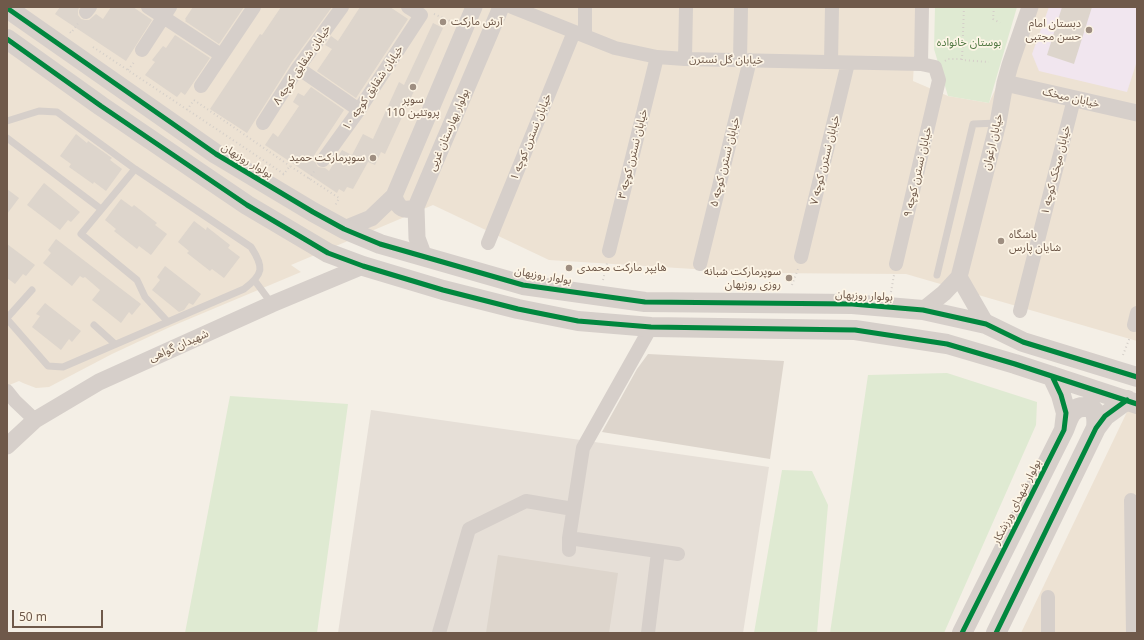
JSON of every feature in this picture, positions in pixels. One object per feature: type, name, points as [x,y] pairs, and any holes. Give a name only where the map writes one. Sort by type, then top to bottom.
[{"type":"main road","name":"بولوار روزبهان","points":[[14,10],[216,154],[344,229],[380,244],[523,285],[645,302],[852,304],[923,310],[986,324],[1023,342],[1137,377]]},
{"type":"main road","points":[[7,39],[101,106],[247,206],[328,253],[363,266],[443,290],[518,309],[578,321],[651,327],[855,330],[947,344],[1132,402]]},
{"type":"main road","points":[[203,176],[216,154]]},
{"type":"main road","name":"بولوار شهدای ورزشکار","points":[[962,633],[1064,430],[1066,413],[1061,394],[1052,376]]},
{"type":"main road","points":[[996,633],[1096,428],[1105,416],[1132,402]]},
{"type":"main road","points":[[1064,430],[1071,414],[1075,409],[1086,407],[1094,411],[1097,417],[1096,428]]},
{"type":"street","points":[[148,7],[167,12],[221,55]]},
{"type":"street","points":[[201,86],[254,7]]},
{"type":"street","name":"خیابان شقایق کوچه ۸","points":[[263,123],[298,68],[342,7]]},
{"type":"street","points":[[408,7],[421,15]]},
{"type":"street","points":[[344,229],[371,218],[394,196],[474,7]]},
{"type":"street","name":"بولوار بهارستان غربی","points":[[424,257],[417,238],[416,207],[501,7]]},
{"type":"street","name":"خیابان گل نسترن","points":[[512,7],[615,48],[657,57],[685,59],[921,64],[937,74]]},
{"type":"street","points":[[580,34],[585,7]]},
{"type":"street","points":[[685,59],[686,7]]},
{"type":"street","name":"خیابان نسترن کوچه ۵","points":[[700,264],[745,60],[741,7]]},
{"type":"street","points":[[831,62],[832,7]]},
{"type":"street","points":[[921,64],[922,7]]},
{"type":"street","name":"خیابان ارغوان","points":[[959,277],[998,123],[1005,82],[1018,37],[1030,7]]},
{"type":"street","points":[[142,50],[167,12]]},
{"type":"street","name":"خیابان شقایق کوچه ۱۰","points":[[323,160],[359,110],[421,15]]},
{"type":"street","name":"خیابان نسترن کوچه ۱","points":[[488,243],[580,34]]},
{"type":"street","name":"خیابان نسترن کوچه ۳","points":[[609,251],[657,57]]},
{"type":"street","name":"خیابان نسترن کوچه ۷","points":[[802,256],[848,63]]},
{"type":"street","points":[[298,68],[359,110]]},
{"type":"street","name":"خیابان نسترن کوچه ۹","points":[[896,264],[937,74]]},
{"type":"street","name":"خیابان میخک","points":[[1005,82],[1137,113]]},
{"type":"street","name":"خیابان میخک کوچه ۱","points":[[1020,310],[1074,99]]},
{"type":"street","points":[[394,196],[396,204],[402,209],[409,210],[416,207]]},
{"type":"street","name":"شهیدان گواهی","points":[[7,446],[35,420],[99,382],[272,304],[363,266]]},
{"type":"street","points":[[923,310],[944,293],[959,277],[986,324]]},
{"type":"street","points":[[651,327],[583,448],[569,544],[678,554]]},
{"type":"street","points":[[10,399],[35,420]]},
{"type":"street","points":[[1131,500],[1135,605],[1133,633]]},
{"type":"street","points":[[439,633],[469,529],[526,501],[573,509]]},
{"type":"street","points":[[648,633],[658,552]]},
{"type":"street","points":[[1048,597],[1048,633]]},
{"type":"lane","points":[[7,121],[39,111],[57,112],[135,169],[251,247],[258,257],[261,268],[255,281],[244,289],[63,367],[48,366],[7,318],[32,290]]},
{"type":"lane","points":[[937,275],[973,124],[998,123]]},
{"type":"lane","points":[[7,138],[102,209]]},
{"type":"lane","points":[[135,169],[81,234],[137,280],[145,297],[168,322]]},
{"type":"lane","points":[[255,281],[272,304]]},
{"type":"lane","points":[[94,325],[115,344]]},
{"type":"path","points":[[962,60],[964,7]]},
{"type":"path","points":[[994,7],[993,19],[1000,23]]},
{"type":"path","points":[[65,29],[71,33],[88,10]]},
{"type":"path","points":[[421,15],[434,14],[450,21]]},
{"type":"path","points":[[90,45],[284,174],[290,166]]},
{"type":"path","points":[[937,74],[948,59],[989,62]]},
{"type":"path","points":[[187,110],[201,86]]},
{"type":"path","points":[[194,100],[339,198]]},
{"type":"path","points":[[603,281],[609,251]]},
{"type":"path","points":[[792,285],[802,256]]},
{"type":"path","points":[[1123,355],[1136,319]]},
{"type":"shaded area","points":[[7,7],[917,7],[913,81],[948,96],[989,103],[1033,7],[1137,7],[1137,341],[906,274],[758,273],[549,260],[433,205],[291,265],[301,272],[170,327],[112,354],[49,387],[36,388],[19,381],[7,386]]},
{"type":"shaded area","name":"دبستان امام حسن مجتبی","points":[[1049,7],[1137,7],[1137,61],[1127,92],[1039,71],[1032,54]]},
{"type":"shaded area","points":[[1137,391],[1137,633],[1021,633]]},
{"type":"shaded area","points":[[371,410],[769,467],[743,633],[338,633]]},
{"type":"green space","name":"بوستان خانواده","points":[[935,7],[1017,7],[989,103],[948,96],[934,49]]},
{"type":"green space","points":[[947,373],[1037,402],[1036,425],[944,633],[830,633],[868,375]]},
{"type":"green space","points":[[230,396],[348,404],[317,633],[185,633]]},
{"type":"green space","points":[[782,470],[812,471],[828,505],[817,633],[754,633]]},
{"type":"building","points":[[60,7],[79,7],[78,15],[81,19],[89,20],[96,14],[103,19],[111,7],[133,7],[152,20],[126,61],[55,14]]},
{"type":"building","points":[[193,7],[244,7],[219,44],[185,21]]},
{"type":"building","points":[[281,7],[332,7],[291,63],[247,133],[210,109],[260,34],[262,35]]},
{"type":"building","points":[[360,7],[390,7],[408,19],[356,98],[317,71],[332,49],[325,45],[331,36],[338,41]]},
{"type":"building","points":[[1062,7],[1092,7],[1074,64],[1047,55]]},
{"type":"building","points":[[433,23],[443,28],[385,154],[381,152],[375,165],[368,162],[353,189],[347,187],[344,192],[339,189],[337,193],[265,145],[273,133],[278,137],[299,106],[293,102],[298,93],[304,96],[311,87],[344,110],[311,160],[315,162],[318,167],[325,168],[329,171],[342,150],[352,155],[363,134],[373,139],[399,82],[404,85]]},
{"type":"building","points":[[175,35],[210,58],[185,95],[181,92],[177,97],[145,75],[155,62],[152,60],[163,46],[166,48]]},
{"type":"building","points":[[76,134],[87,143],[88,141],[112,158],[110,160],[122,169],[106,191],[94,182],[93,184],[69,167],[71,164],[60,156]]},
{"type":"building","points":[[44,183],[80,212],[71,222],[68,220],[60,230],[27,205]]},
{"type":"building","points":[[7,189],[19,198],[7,214]]},
{"type":"building","points":[[121,199],[132,207],[134,205],[157,223],[155,225],[167,234],[151,255],[139,246],[137,249],[114,231],[116,229],[105,220]]},
{"type":"building","points":[[194,221],[206,230],[207,227],[230,245],[228,248],[240,257],[224,278],[212,269],[210,271],[187,253],[189,251],[178,242]]},
{"type":"building","points":[[56,239],[141,304],[132,315],[129,312],[121,323],[92,300],[100,290],[85,277],[83,278],[80,276],[72,286],[43,263],[51,253],[48,250]]},
{"type":"building","points":[[7,244],[35,265],[26,276],[23,274],[15,284],[7,278]]},
{"type":"building","points":[[165,266],[201,294],[193,305],[189,303],[184,310],[179,312],[152,290],[160,280],[157,277]]},
{"type":"building","points":[[45,303],[81,331],[72,342],[69,339],[61,350],[32,327],[40,316],[36,314]]},
{"type":"building","points":[[648,354],[784,361],[770,459],[602,432],[637,369]]},
{"type":"building","points":[[498,555],[618,573],[609,633],[486,633]]},
{"type":"cycle path","points":[[7,8],[216,154],[313,212],[344,229],[380,244],[523,285],[645,302],[852,304],[923,310],[986,324],[1023,342],[1137,377]]},
{"type":"cycle path","points":[[7,39],[101,106],[247,205],[328,253],[363,266],[443,290],[518,309],[578,321],[651,327],[855,330],[947,344],[1015,364],[1137,404]]},
{"type":"cycle path","points":[[962,633],[1064,430],[1066,413],[1061,395],[1052,376]]},
{"type":"cycle path","points":[[996,633],[1096,428],[1105,416],[1127,400]]},
{"type":"place","name":"آرش مارکت","points":[[443,22]]},
{"type":"place","name":"دبستان امام حسن مجتبی","points":[[1089,30]]},
{"type":"place","name":"سوپر پروتئین 110","points":[[413,87]]},
{"type":"place","name":"سوپرمارکت حمید","points":[[373,158]]},
{"type":"place","name":"باشگاه شایان پارس","points":[[1001,241]]},
{"type":"place","name":"هایپر مارکت محمدی","points":[[569,268]]},
{"type":"place","name":"سوپرمارکت شبانه روزی روزبهان","points":[[789,278]]}]
